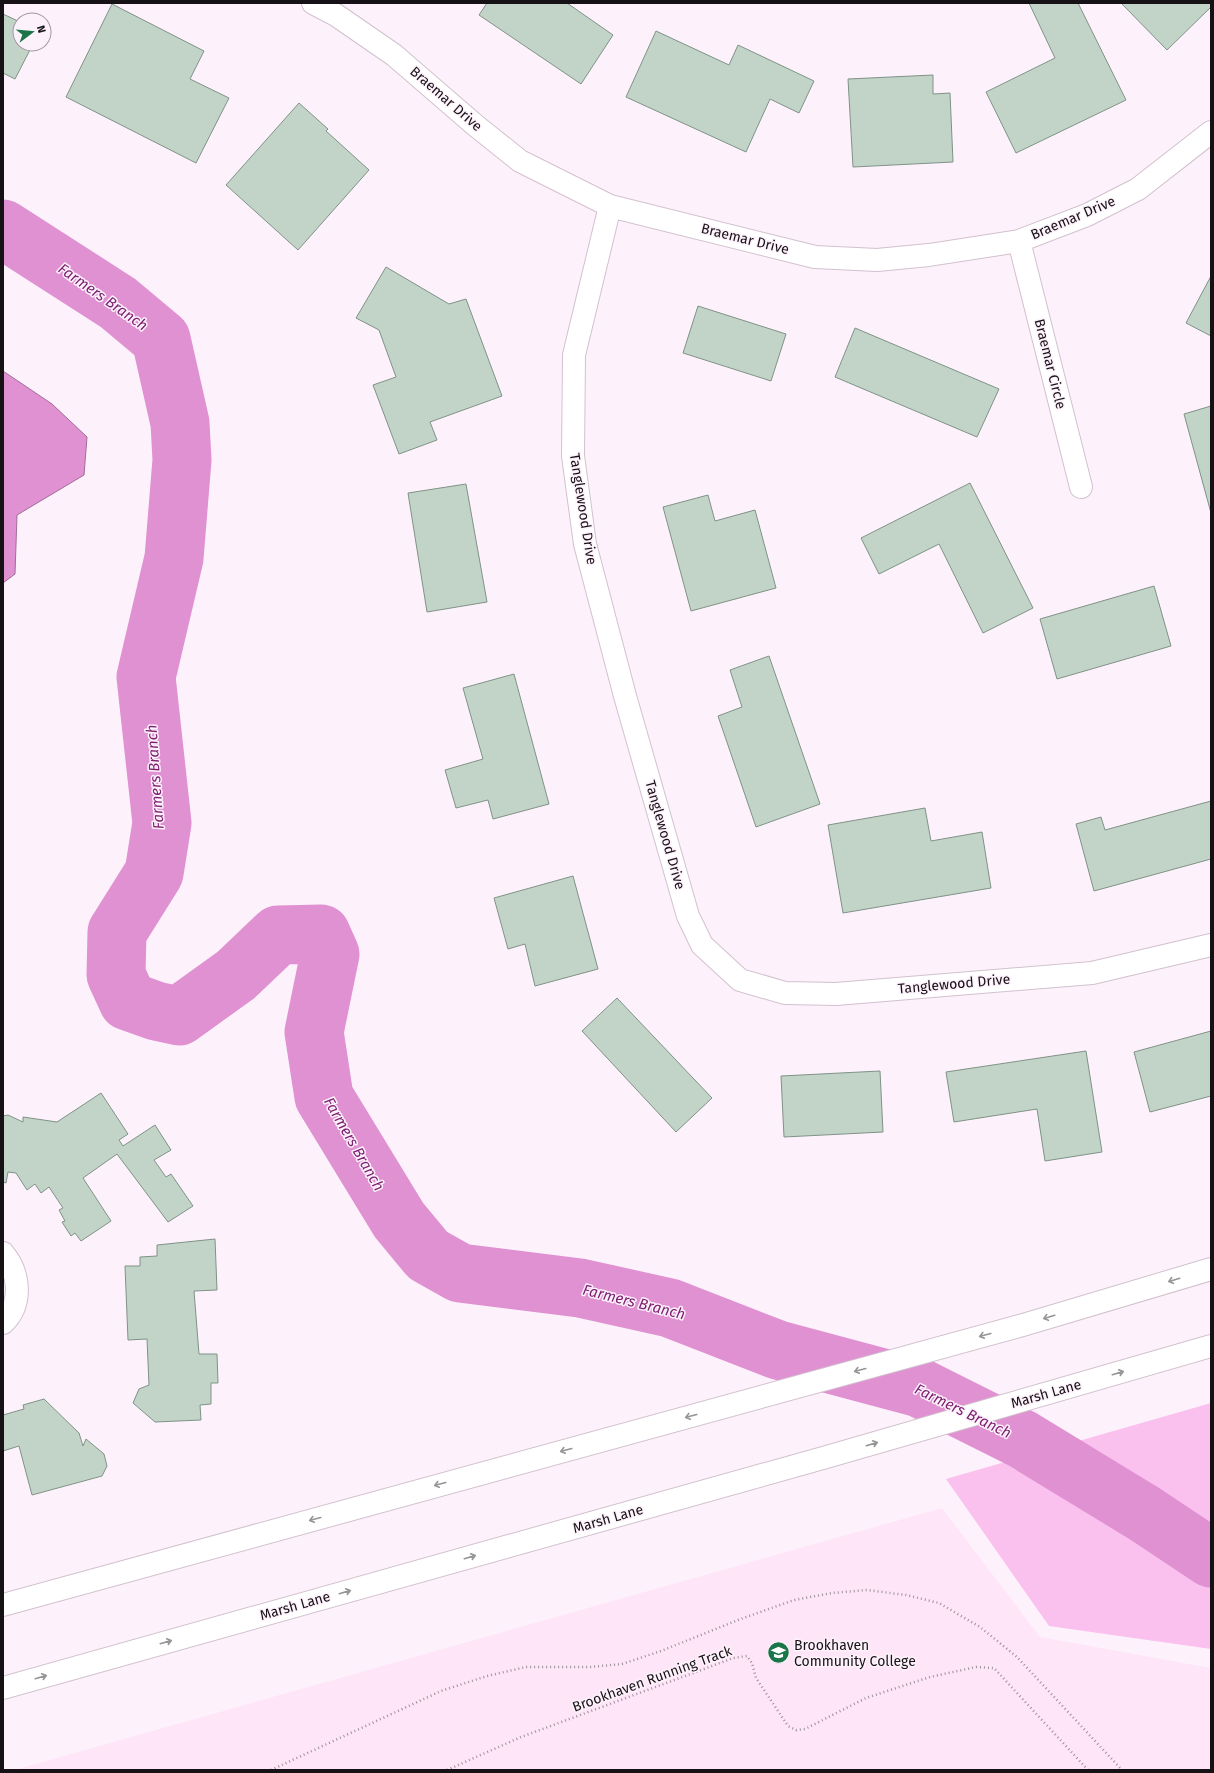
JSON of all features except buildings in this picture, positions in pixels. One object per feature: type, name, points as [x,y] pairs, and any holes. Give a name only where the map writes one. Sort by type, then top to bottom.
[{"type":"street","name":"Braemar Drive","points":[[313,3],[336,15],[394,55],[475,125],[520,161],[610,206],[816,257],[877,260],[929,255],[1019,241],[1087,216],[1138,189],[1211,132]]},
{"type":"street","name":"Tanglewood Drive","points":[[610,206],[574,355],[574,463],[585,544],[625,696],[688,916],[702,945],[740,980],[785,993],[836,994],[1092,972],[1211,945]]},
{"type":"street","name":"Braemar Circle","points":[[1019,241],[1081,487]]},
{"type":"street","points":[[3,1253],[10,1261],[16,1277],[17,1293],[14,1308],[3,1323]]},
{"type":"street","points":[[3,1605],[1023,1325],[1211,1269]]},
{"type":"street","name":"Marsh Lane","points":[[3,1688],[834,1455],[1211,1346]]},
{"type":"path","points":[[271,1770],[441,1691],[487,1676],[526,1668],[590,1667],[622,1664],[661,1651],[738,1620],[794,1600],[832,1593],[867,1590],[906,1595],[939,1603],[980,1627],[1017,1657],[1122,1770]]},
{"type":"path","name":"Brookhaven Running Track","points":[[447,1770],[522,1737],[733,1658],[747,1656],[752,1663],[756,1678],[788,1726],[796,1730],[805,1729],[866,1698],[930,1677],[976,1667],[994,1668],[1088,1770]]},
{"type":"shaded area","points":[[3,371],[52,404],[87,437],[84,475],[17,515],[15,574],[3,583]]},
{"type":"shaded area","points":[[1211,1403],[1211,1649],[1049,1626],[946,1479]]},
{"type":"shaded area","name":"Brookhaven Community College","points":[[942,1508],[1040,1637],[1211,1668],[1211,1770],[14,1770]]},
{"type":"waterway","name":"Farmers Branch","points":[[3,229],[118,303],[161,339],[180,423],[182,460],[174,558],[146,677],[162,823],[154,873],[117,932],[116,975],[128,1001],[156,1011],[179,1016],[236,975],[278,935],[321,934],[330,954],[314,1032],[324,1097],[399,1220],[428,1255],[460,1273],[580,1288],[670,1308],[778,1350],[920,1388],[1022,1439],[1145,1514],[1211,1558]]},
{"type":"place","name":"Brookhaven Community College","points":[[778,1653]]}]
